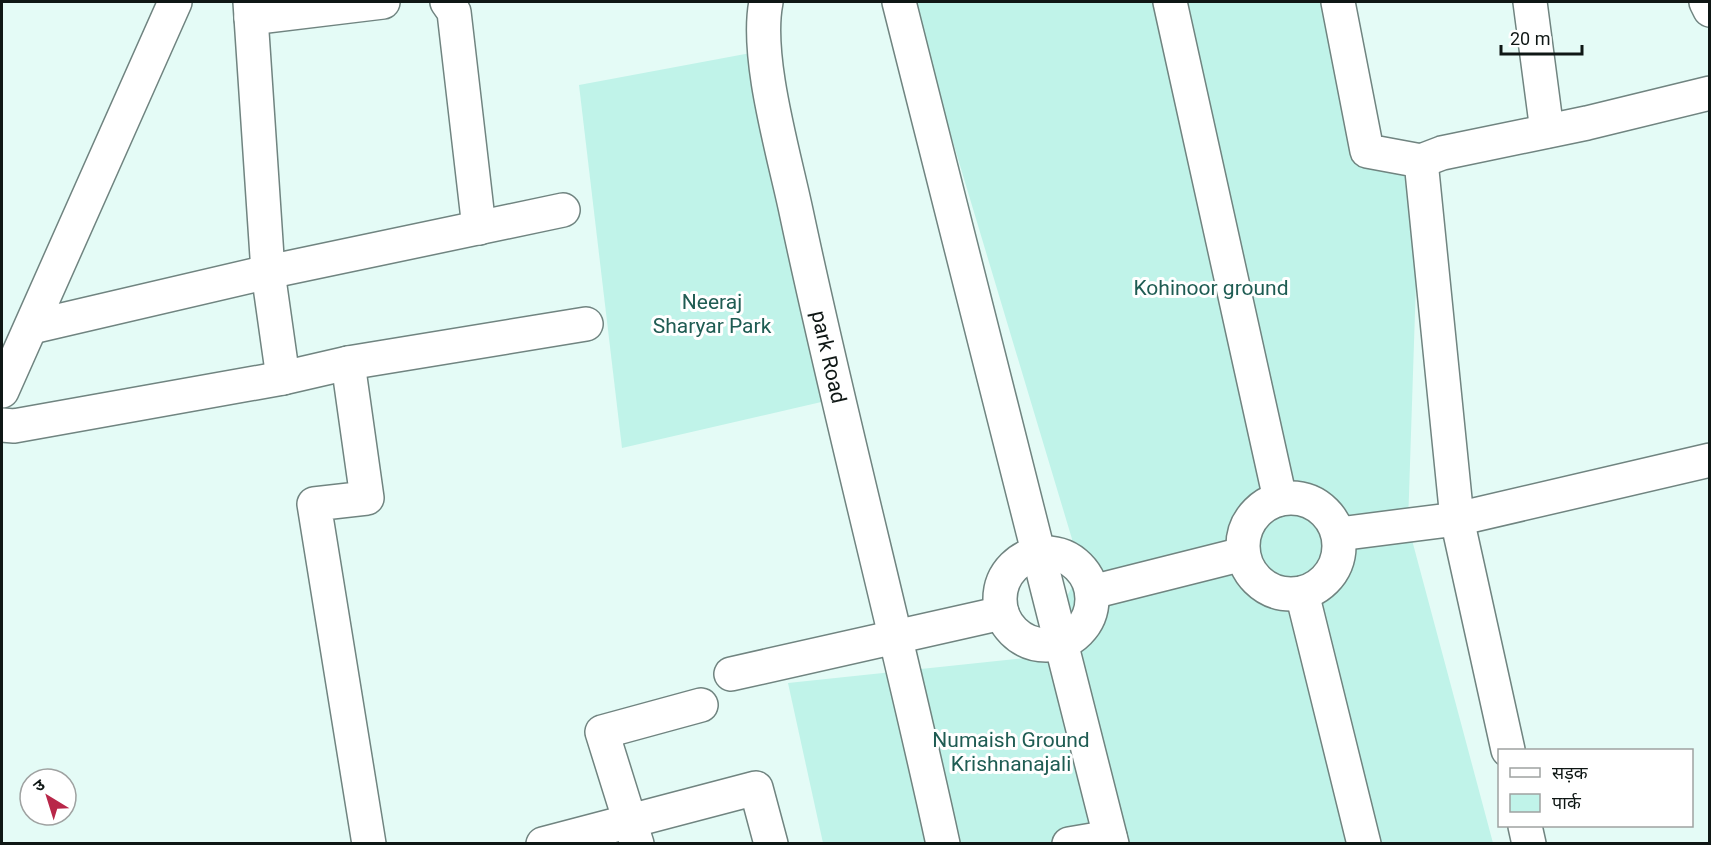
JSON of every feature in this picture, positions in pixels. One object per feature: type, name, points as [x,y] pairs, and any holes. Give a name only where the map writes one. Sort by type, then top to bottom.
[{"type":"street","points":[[2,391],[175,2]]},
{"type":"street","points":[[283,378],[268,273],[250,10],[383,2]]},
{"type":"street","points":[[447,2],[454,12],[479,228]]},
{"type":"street","name":"park Road","points":[[766,2],[764,12],[767,72],[817,310],[914,710],[943,843]]},
{"type":"street","points":[[899,2],[1111,840],[1069,843]]},
{"type":"street","points":[[1170,2],[1280,499]]},
{"type":"street","points":[[1338,2],[1367,151],[1421,161],[1442,153],[1710,93]]},
{"type":"street","points":[[1530,2],[1547,131]]},
{"type":"street","points":[[1706,2],[1710,10]]},
{"type":"street","points":[[1421,161],[1456,519],[1508,749]]},
{"type":"street","points":[[32,327],[268,273],[563,210]]},
{"type":"street","points":[[2,425],[14,426],[283,378],[348,363],[586,324]]},
{"type":"street","points":[[348,363],[367,498],[314,504],[369,843]]},
{"type":"street","points":[[1339,534],[1456,519],[1710,460]]},
{"type":"street","points":[[1300,497],[1317,504],[1331,517],[1339,534],[1340,554],[1333,572],[1320,585],[1302,594],[1283,594],[1265,587],[1251,574],[1243,554],[1243,538],[1250,520],[1263,506],[1280,499],[1300,497]]},
{"type":"street","points":[[1049,553],[1067,558],[1081,569],[1092,592],[1087,620],[1076,634],[1060,642],[1042,645],[1024,640],[1010,629],[1002,613],[1000,595],[1005,578],[1016,564],[1038,555],[1049,553]]},
{"type":"street","points":[[1092,592],[1243,554]]},
{"type":"street","points":[[1302,594],[1364,843]]},
{"type":"street","points":[[730,674],[1002,613]]},
{"type":"street","points":[[633,832],[602,732],[701,705]]},
{"type":"street","points":[[543,843],[633,832],[756,788],[771,843]]},
{"type":"street","points":[[1525,827],[1529,843]]},
{"type":"green space","name":"Kohinoor ground","points":[[911,2],[1337,2],[1365,154],[1420,161],[1408,525],[1493,843],[823,843],[788,683],[1044,656],[1042,645],[1081,569]]},
{"type":"green space","name":"Neeraj Sharyar Park","points":[[778,48],[830,400],[622,448],[579,85]]},
{"type":"park label","name":"Numaish Ground Krishnanajali","points":[[1011,752]]}]
